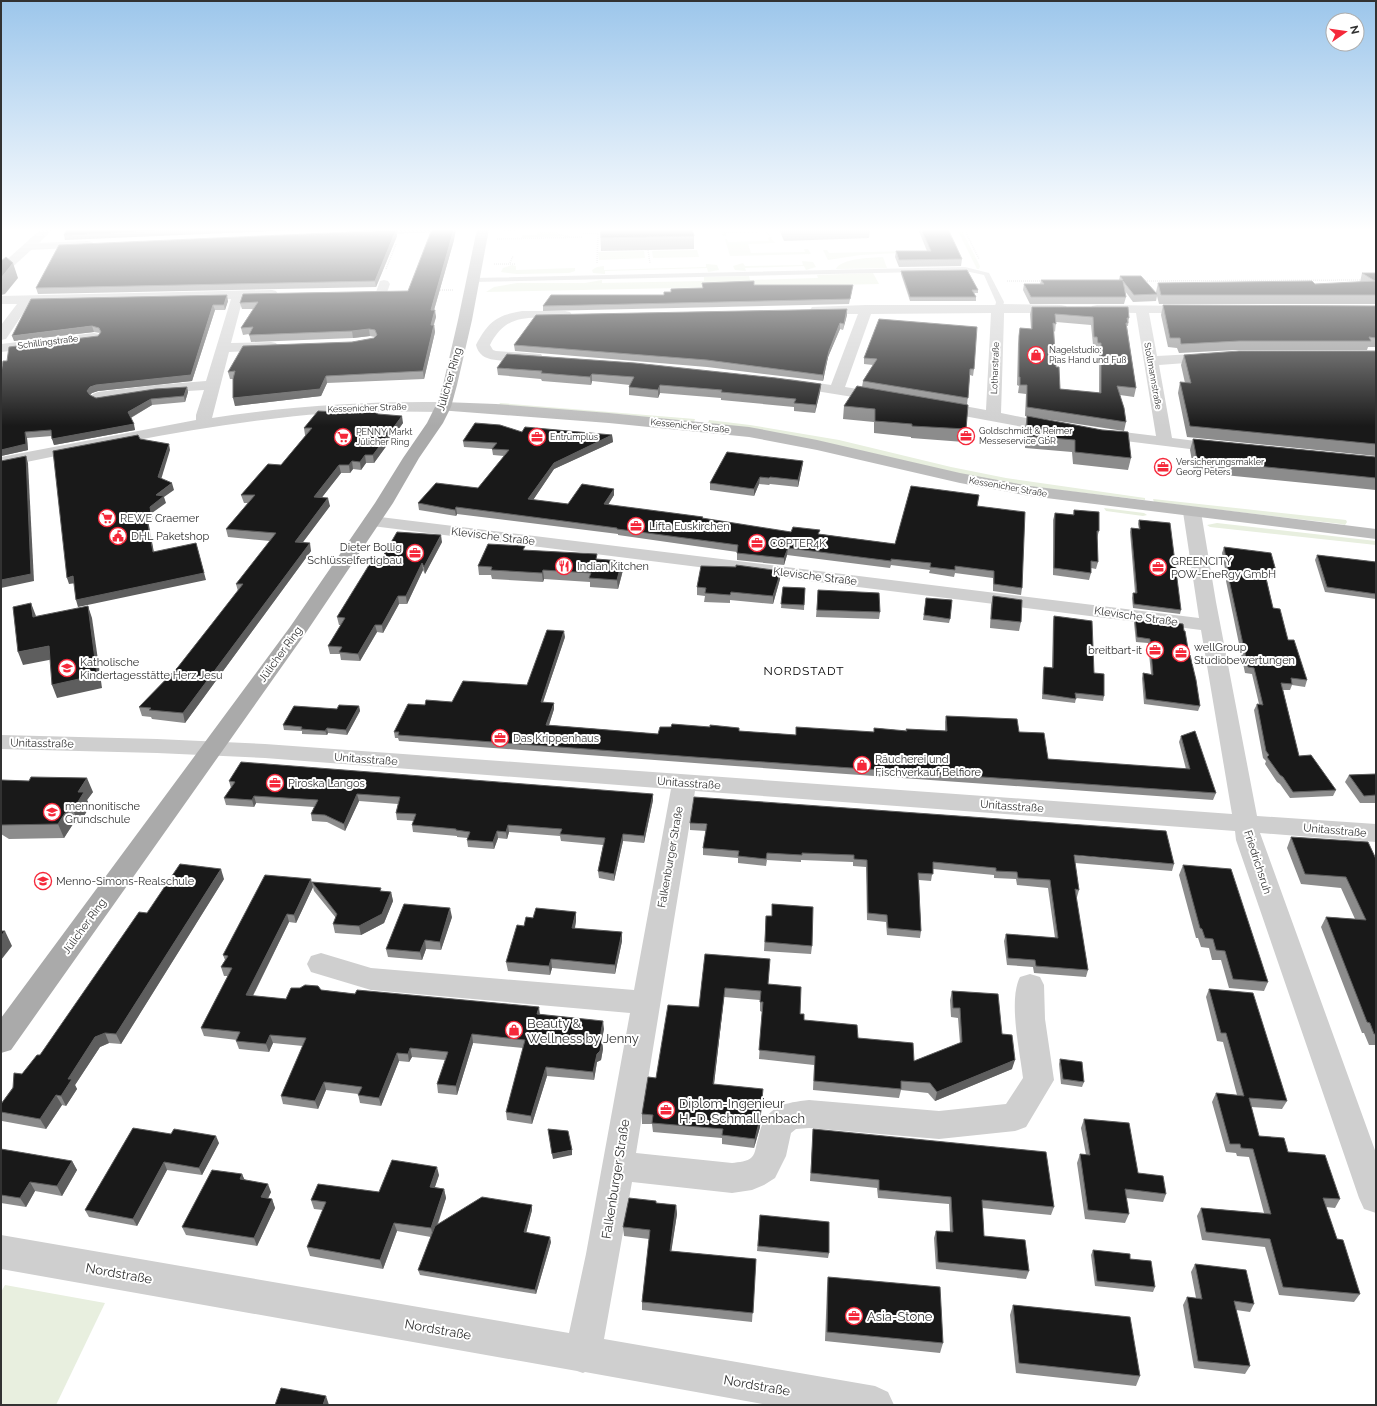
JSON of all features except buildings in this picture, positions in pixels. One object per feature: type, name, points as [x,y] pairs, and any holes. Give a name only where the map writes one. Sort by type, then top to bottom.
[{"type":"main road","name":"Jülicher Ring","points":[[1,1041],[297,631],[372,521],[411,458],[432,428],[443,407],[450,386],[470,295]]},
{"type":"main road","name":"Kessenicher Straße","points":[[443,407],[496,409],[602,417],[749,432],[828,447],[940,474],[995,485],[1192,512],[1376,534]]},
{"type":"street","points":[[204,424],[204,415],[238,295]]},
{"type":"street","points":[[1,300],[255,295]]},
{"type":"street","name":"Schillingstraße","points":[[1,336],[27,299]]},
{"type":"street","points":[[802,310],[999,308],[1204,309]]},
{"type":"street","name":"Lotharstraße","points":[[993,417],[997,316],[999,308]]},
{"type":"street","points":[[837,389],[866,309]]},
{"type":"street","name":"Stollmannstraße","points":[[1142,309],[1165,442]]},
{"type":"street","points":[[546,358],[496,355],[486,352],[483,347],[485,341],[496,326],[504,320],[524,316],[578,315]]},
{"type":"street","name":"Schillingstraße","points":[[1,348],[94,337]]},
{"type":"street","points":[[223,348],[285,345]]},
{"type":"street","points":[[1150,361],[1225,356]]},
{"type":"street","points":[[776,380],[896,399]]},
{"type":"street","points":[[98,397],[156,389],[213,385]]},
{"type":"street","points":[[925,404],[1077,431],[1236,449]]},
{"type":"street","name":"Kessenicher Straße","points":[[1,462],[204,424],[278,414],[338,408],[391,406],[443,407]]},
{"type":"street","name":"Friedrichsruh","points":[[1192,512],[1194,533],[1249,840],[1376,1198]]},
{"type":"street","name":"Klevische Straße","points":[[372,521],[1210,625]]},
{"type":"street","name":"Unitasstraße","points":[[1,742],[213,748],[1376,833]]},
{"type":"street","name":"Falkenburger Straße","points":[[583,1354],[603,1254],[684,782]]},
{"type":"street","points":[[321,964],[371,979],[645,1003]]},
{"type":"street","points":[[618,1166],[732,1178],[751,1176],[764,1168],[768,1162],[771,1153],[773,1136],[778,1124],[784,1119],[796,1114],[939,1125],[1015,1117],[1039,1080],[1030,1018],[1030,985]]},
{"type":"street","name":"Nordstraße","points":[[1,1252],[875,1405]]},
{"type":"lane","name":"Lotharstraße","points":[[997,295],[1000,302],[999,308]]},
{"type":"green space","points":[[500,403],[695,419],[694,422],[499,405]]},
{"type":"green space","points":[[709,420],[750,425],[839,440],[951,467],[1006,478],[1145,498],[1145,500],[1032,487],[980,478],[708,424]]},
{"type":"green space","points":[[1153,499],[1346,520],[1347,522],[1345,525],[1154,502]]},
{"type":"green space","points":[[1104,508],[1144,513],[1147,515],[1143,516],[1106,511]]},
{"type":"green space","points":[[1217,523],[1376,541],[1376,545],[1210,527],[1207,525]]},
{"type":"green space","points":[[5,1285],[105,1303],[56,1405],[1,1405],[1,1292]]},
{"type":"place","name":"Nagelstudio: Pias Hand und Fuß","points":[[1036,355]]},
{"type":"place","name":"Goldschmidt & Reimer Messeservice GbR","points":[[966,436]]},
{"type":"place","name":"PENNY Markt Jülicher Ring","points":[[343,437]]},
{"type":"place","name":"Entrümplus","points":[[537,437]]},
{"type":"place","name":"Versicherungsmakler Georg Peters","points":[[1163,467]]},
{"type":"place","name":"REWE Craemer","points":[[107,518]]},
{"type":"place","name":"Lifta Euskirchen","points":[[636,526]]},
{"type":"place","name":"DHL Paketshop","points":[[118,536]]},
{"type":"place","name":"COPTER4K","points":[[757,543]]},
{"type":"place","name":"Dieter Bollig Schlüsselfertigbau","points":[[415,553]]},
{"type":"place","name":"Indian Kitchen","points":[[564,566]]},
{"type":"place","name":"GREENCITY POW-EneRgy GmbH","points":[[1158,567]]},
{"type":"place","name":"breitbart-it","points":[[1155,650]]},
{"type":"place","name":"wellGroup Studiobewertungen","points":[[1181,653]]},
{"type":"place","name":"Katholische Kindertagesstätte Herz Jesu","points":[[67,668]]},
{"type":"place","name":"Das Krippenhaus","points":[[500,738]]},
{"type":"place","name":"Räucherei und Fischverkauf Belfiore","points":[[862,765]]},
{"type":"place","name":"Piroska Langos","points":[[275,783]]},
{"type":"place","name":"mennonitische Grundschule","points":[[52,812]]},
{"type":"place","name":"Menno-Simons-Realschule","points":[[43,881]]},
{"type":"place","name":"Beauty & Wellness by Jenny","points":[[514,1030]]},
{"type":"place","name":"Diplom-Ingenieur H.-D. Schmallenbach","points":[[666,1110]]},
{"type":"place","name":"Asia-Stone","points":[[854,1316]]},
{"type":"district","name":"NORDSTADT","points":[[804,671]]}]
